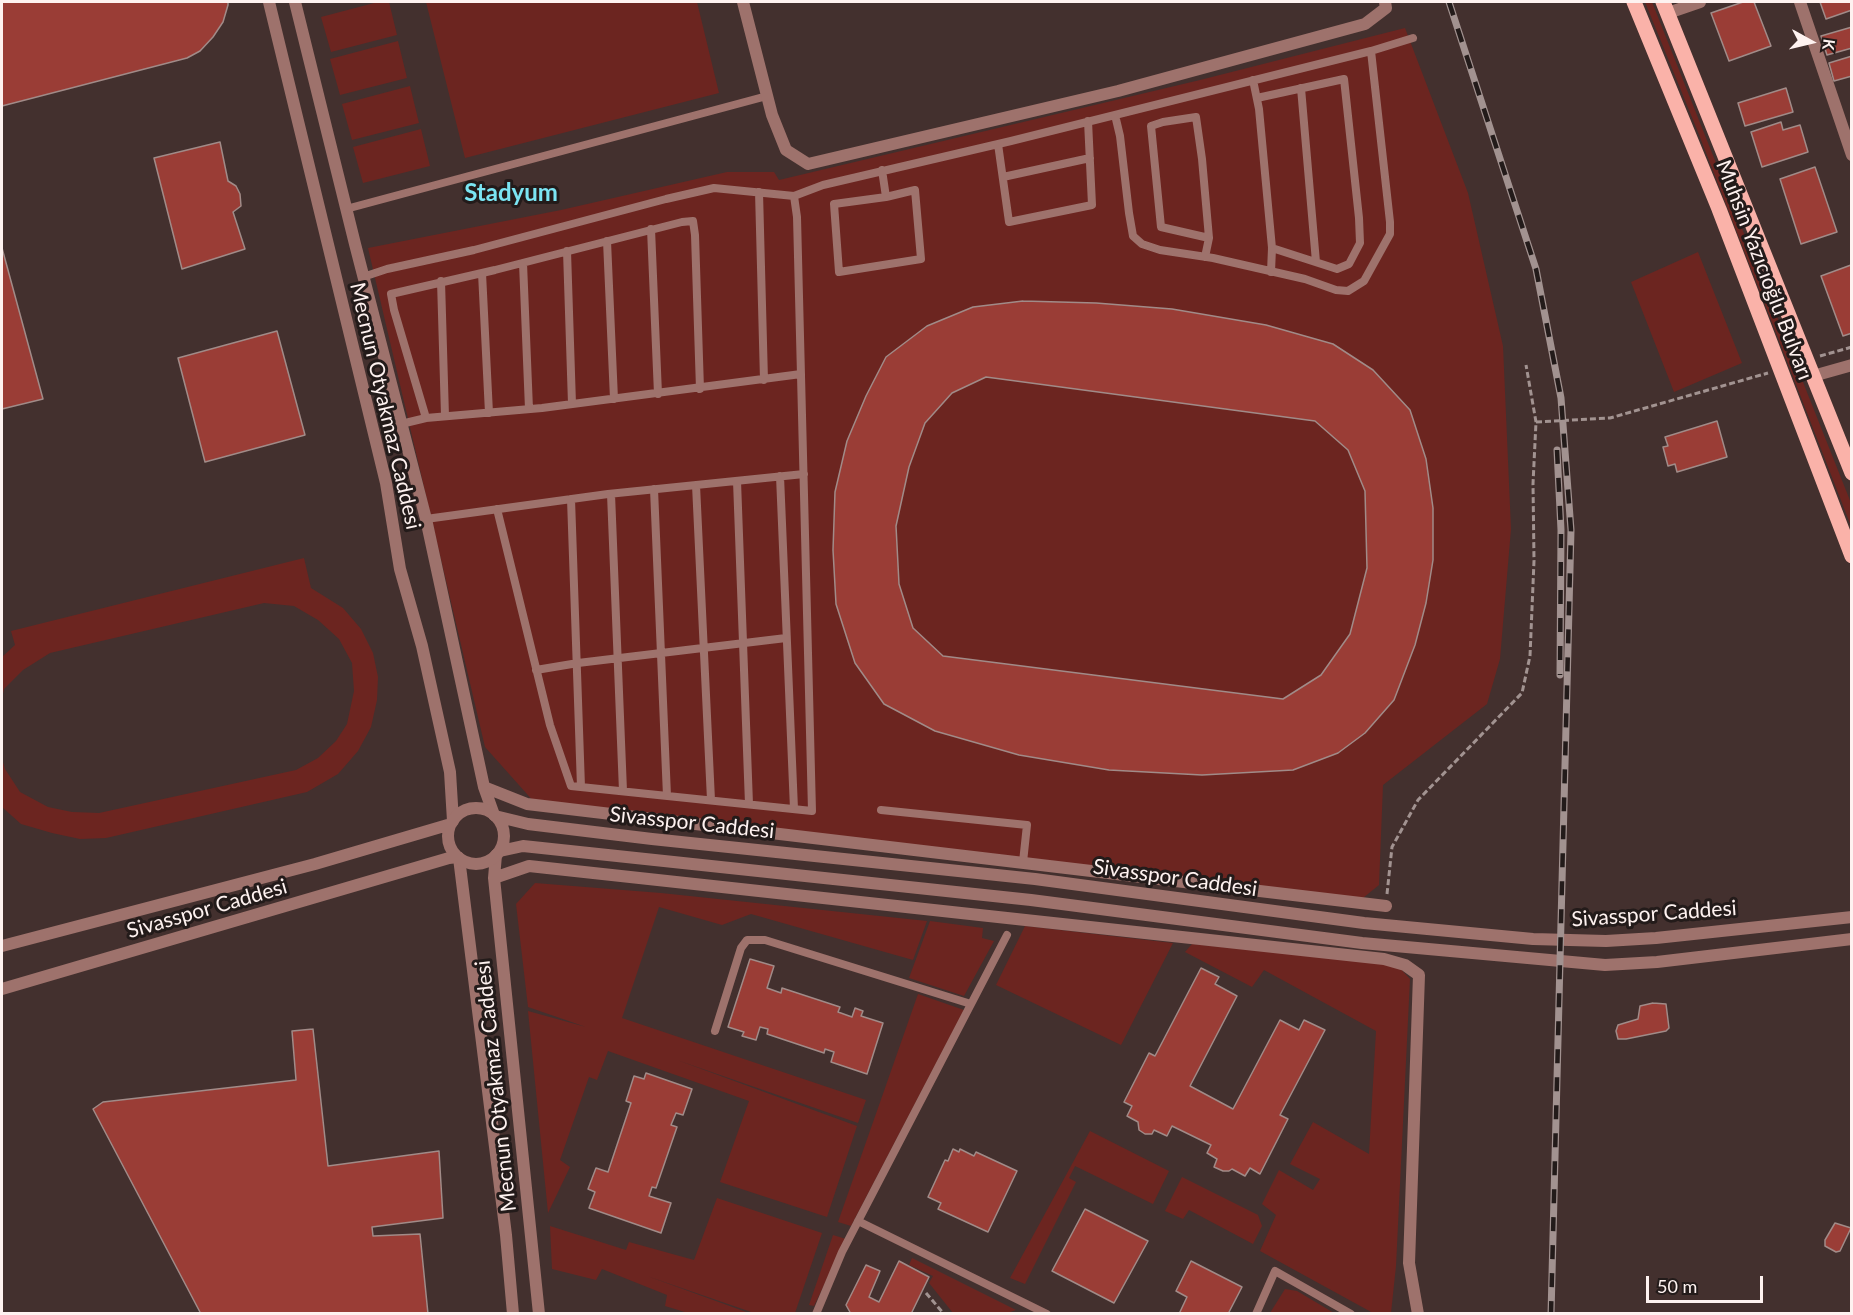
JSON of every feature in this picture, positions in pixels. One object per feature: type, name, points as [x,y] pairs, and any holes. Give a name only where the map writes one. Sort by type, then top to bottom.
[{"type":"main road","name":"Muhsin Yazıcıoğlu Bulvarı","points":[[1634,2],[1719,209],[1851,556]]},
{"type":"main road","name":"Muhsin Yazıcıoğlu Bulvarı","points":[[1666,7],[1851,473]]},
{"type":"street","name":"Mecnun Otyakmaz Caddesi","points":[[270,2],[386,483],[400,569],[422,646],[450,772],[452,823]]},
{"type":"street","name":"Mecnun Otyakmaz Caddesi","points":[[295,2],[426,519],[484,787],[494,816]]},
{"type":"street","points":[[743,2],[767,96],[786,150],[808,164],[1118,91],[1365,24],[1386,8],[1385,2]]},
{"type":"street","points":[[1666,7],[1700,2]]},
{"type":"street","points":[[1800,2],[1851,155]]},
{"type":"street","points":[[1813,376],[1851,365]]},
{"type":"street","points":[[484,787],[527,804],[1386,906]]},
{"type":"street","points":[[473,809],[483,810],[494,816],[503,832],[503,842],[498,853],[482,864],[467,863],[459,858],[449,843],[452,823],[464,811],[473,809]]},
{"type":"street","name":"Sivasspor Caddesi","points":[[494,816],[528,824],[576,830],[1035,879],[1364,923],[1533,939],[1606,941],[1656,938],[1851,917]]},
{"type":"street","name":"Sivasspor Caddesi","points":[[2,946],[315,864],[452,823]]},
{"type":"street","name":"Sivasspor Caddesi","points":[[498,853],[523,846],[1007,898],[1362,944],[1605,965],[1657,962],[1851,939]]},
{"type":"street","name":"Mecnun Otyakmaz Caddesi","points":[[498,853],[494,878],[539,1314]]},
{"type":"street","name":"Sivasspor Caddesi","points":[[2,989],[449,858],[459,858]]},
{"type":"street","name":"Mecnun Otyakmaz Caddesi","points":[[459,858],[506,1235],[513,1314]]},
{"type":"street","points":[[494,878],[529,866],[1384,959],[1405,965],[1419,975],[1409,1263],[1418,1314]]},
{"type":"lane","points":[[363,277],[387,269],[474,250],[714,188],[794,196],[823,185],[1115,115],[1371,51],[1413,38]]},
{"type":"lane","points":[[1115,115],[1120,136],[1133,236],[1142,244],[1160,250],[1205,257],[1305,279],[1336,290],[1348,291],[1364,281],[1390,234],[1386,174],[1371,51]]},
{"type":"lane","points":[[1257,98],[1344,79],[1359,218],[1360,243],[1350,264],[1337,269],[1272,248]]},
{"type":"lane","points":[[1253,80],[1257,98],[1272,248],[1271,272]]},
{"type":"lane","points":[[1301,88],[1316,262]]},
{"type":"lane","points":[[346,209],[767,96]]},
{"type":"lane","points":[[1205,257],[1209,238],[1196,117],[1151,126],[1161,227],[1209,238]]},
{"type":"lane","points":[[998,144],[1009,222],[1092,205],[1088,121]]},
{"type":"lane","points":[[1003,177],[1090,158]]},
{"type":"lane","points":[[882,170],[886,197]]},
{"type":"lane","points":[[915,190],[921,259],[839,272],[834,204],[886,197],[915,190]]},
{"type":"lane","points":[[759,192],[764,380]]},
{"type":"lane","points":[[497,509],[550,725],[571,786],[812,811],[797,228],[794,196]]},
{"type":"lane","points":[[426,418],[391,294],[523,263],[651,229],[693,221],[700,388]]},
{"type":"lane","points":[[651,229],[658,394]]},
{"type":"lane","points":[[607,241],[614,399]]},
{"type":"lane","points":[[567,251],[572,404]]},
{"type":"lane","points":[[523,263],[529,409]]},
{"type":"lane","points":[[482,273],[489,413]]},
{"type":"lane","points":[[441,281],[445,417]]},
{"type":"lane","points":[[401,424],[426,418],[529,409],[801,375]]},
{"type":"lane","points":[[426,519],[611,494],[804,474]]},
{"type":"lane","points":[[780,476],[794,809]]},
{"type":"lane","points":[[736,481],[749,804]]},
{"type":"lane","points":[[696,484],[711,800]]},
{"type":"lane","points":[[654,489],[667,796]]},
{"type":"lane","points":[[611,494],[622,791]]},
{"type":"lane","points":[[571,499],[581,787]]},
{"type":"lane","points":[[536,670],[661,652],[786,638]]},
{"type":"lane","points":[[881,810],[1027,825],[1023,862]]},
{"type":"lane","points":[[816,1314],[842,1252],[1007,935]]},
{"type":"lane","points":[[715,1031],[741,948],[747,940],[765,940],[971,1004]]},
{"type":"lane","points":[[858,1221],[1047,1314]]},
{"type":"lane","points":[[1256,1314],[1275,1271],[1351,1314]]},
{"type":"path","points":[[1812,359],[1851,347]]},
{"type":"path","points":[[1386,906],[1392,847],[1418,800],[1522,693],[1530,656],[1536,422],[1526,365]]},
{"type":"path","points":[[1536,422],[1610,418],[1778,370]]},
{"type":"path","points":[[926,1293],[944,1314]]},
{"type":"shaded area","points":[[378,2],[389,2],[397,35],[331,52],[321,17]]},
{"type":"shaded area","points":[[426,2],[697,2],[719,93],[465,158]]},
{"type":"shaded area","points":[[1645,2],[1652,2],[1851,503],[1851,526],[1698,132]]},
{"type":"shaded area","points":[[1405,28],[1468,193],[1503,346],[1511,529],[1500,659],[1487,704],[1383,785],[1379,885],[1363,898],[535,803],[485,747],[368,248],[561,210],[727,172],[774,172],[779,180],[1200,80]]},
{"type":"shaded area","points":[[398,41],[407,78],[340,95],[330,59]]},
{"type":"shaded area","points":[[410,86],[419,123],[352,140],[342,104]]},
{"type":"shaded area","points":[[421,129],[430,166],[363,183],[353,147]]},
{"type":"shaded area","points":[[1698,252],[1742,363],[1674,392],[1631,282]]},
{"type":"shaded area","points":[[304,558],[311,588],[343,608],[361,629],[373,653],[378,677],[377,700],[371,727],[358,751],[338,774],[307,792],[106,838],[80,839],[21,824],[2,807],[2,759],[5,769],[20,792],[48,807],[72,812],[99,813],[296,770],[318,758],[336,741],[347,724],[354,691],[352,663],[339,639],[318,620],[294,606],[264,603],[50,653],[23,670],[4,689],[2,698],[2,657],[15,645],[11,631]]},
{"type":"shaded area","points":[[535,883],[661,893],[927,921],[913,960],[751,914],[722,925],[659,907],[622,1018],[866,1100],[858,1123],[677,1060],[857,1126],[827,1217],[720,1182],[749,1101],[608,1051],[597,1080],[589,1077],[560,1160],[570,1167],[548,1213],[528,1011],[586,1027],[528,1007],[516,904]]},
{"type":"shaded area","points":[[930,921],[983,928],[982,938],[994,941],[964,996],[909,978]]},
{"type":"shaded area","points":[[1025,926],[1173,943],[1121,1045],[996,985]]},
{"type":"shaded area","points":[[1192,944],[1396,964],[1410,979],[1396,1266],[1391,1313],[1373,1313],[1260,1251],[1276,1215],[1262,1204],[1279,1170],[1313,1190],[1320,1179],[1290,1164],[1313,1122],[1369,1154],[1376,1031],[1264,970],[1252,987],[1185,952]]},
{"type":"shaded area","points":[[918,994],[964,1010],[851,1226],[838,1222]]},
{"type":"shaded area","points":[[1090,1131],[1169,1171],[1153,1204],[1075,1166],[1069,1178],[1076,1182],[1025,1284],[1010,1278]]},
{"type":"shaded area","points":[[1182,1177],[1258,1215],[1262,1226],[1253,1244],[1189,1210],[1183,1219],[1165,1211]]},
{"type":"shaded area","points":[[717,1198],[822,1233],[795,1313],[754,1313],[647,1276],[749,1313],[688,1313],[665,1306],[667,1295],[602,1269],[596,1280],[552,1269],[550,1226],[626,1250],[629,1242],[694,1260]]},
{"type":"shaded area","points":[[833,1235],[846,1239],[814,1306],[809,1305]]},
{"type":"shaded area","points":[[912,1258],[1016,1310],[1007,1313],[953,1313],[929,1283],[933,1276],[909,1265]]},
{"type":"shaded area","points":[[1285,1289],[1297,1291],[1334,1313],[1270,1313]]},
{"type":"building","points":[[2,2],[228,2],[228,5],[223,22],[213,37],[200,51],[187,58],[2,106]]},
{"type":"building","points":[[1743,2],[1754,2],[1771,46],[1729,61],[1711,13]]},
{"type":"building","points":[[1820,2],[1852,2],[1852,10],[1826,19]]},
{"type":"building","points":[[1852,27],[1852,48],[1827,55],[1821,36]]},
{"type":"building","points":[[1852,56],[1852,76],[1834,81],[1829,63]]},
{"type":"building","points":[[1786,88],[1793,112],[1745,126],[1738,103]]},
{"type":"building","points":[[1781,122],[1783,130],[1800,125],[1808,152],[1762,167],[1751,132]]},
{"type":"building","points":[[220,142],[228,181],[236,186],[240,194],[241,206],[233,212],[245,249],[182,269],[154,158]]},
{"type":"building","points":[[1815,167],[1837,232],[1801,244],[1780,179]]},
{"type":"building","points":[[2,248],[43,399],[2,409]]},
{"type":"building","points":[[1851,265],[1852,333],[1843,336],[1821,276]]},
{"type":"building","points":[[1023,301],[1096,303],[1172,309],[1266,325],[1333,344],[1373,370],[1410,410],[1426,459],[1433,508],[1433,560],[1426,603],[1415,645],[1394,700],[1365,733],[1338,753],[1293,770],[1202,775],[1109,770],[1019,755],[935,731],[884,704],[855,663],[836,604],[833,550],[835,492],[847,441],[886,357],[927,326],[973,307]],"holes":[[[986,377],[1315,421],[1348,450],[1365,491],[1367,568],[1350,634],[1321,675],[1283,699],[943,656],[913,628],[899,584],[896,526],[909,467],[925,423],[952,393]]]},
{"type":"building","points":[[277,331],[305,435],[205,462],[178,358]]},
{"type":"building","points":[[1717,421],[1727,457],[1677,472],[1675,464],[1668,466],[1663,447],[1668,446],[1665,437]]},
{"type":"building","points":[[750,959],[774,966],[767,988],[781,993],[782,988],[840,1007],[838,1012],[852,1017],[855,1008],[863,1011],[861,1016],[883,1023],[867,1074],[831,1062],[834,1052],[825,1049],[824,1053],[767,1034],[768,1029],[760,1027],[756,1040],[742,1036],[744,1032],[728,1027]]},
{"type":"building","points":[[1201,968],[1219,977],[1215,984],[1237,996],[1190,1086],[1233,1109],[1280,1020],[1299,1030],[1304,1020],[1325,1030],[1280,1115],[1288,1119],[1260,1174],[1250,1168],[1245,1176],[1232,1169],[1223,1171],[1214,1167],[1217,1159],[1207,1153],[1211,1145],[1172,1126],[1167,1136],[1154,1130],[1152,1134],[1145,1134],[1139,1130],[1138,1122],[1127,1116],[1132,1106],[1124,1102],[1149,1053],[1155,1056]]},
{"type":"building","points":[[1653,1003],[1666,1004],[1669,1028],[1666,1031],[1618,1039],[1616,1031],[1618,1025],[1638,1019],[1640,1006]]},
{"type":"building","points":[[313,1029],[328,1166],[439,1151],[443,1218],[372,1227],[373,1236],[420,1234],[428,1314],[201,1314],[93,1109],[103,1102],[296,1080],[292,1031]]},
{"type":"building","points":[[646,1073],[692,1089],[683,1115],[676,1113],[671,1125],[677,1127],[656,1188],[652,1187],[649,1196],[671,1203],[661,1233],[589,1208],[595,1192],[588,1189],[596,1168],[608,1172],[631,1103],[626,1101],[634,1076],[644,1079]]},
{"type":"building","points":[[953,1149],[959,1152],[960,1149],[974,1156],[976,1152],[1017,1171],[988,1232],[938,1209],[941,1203],[928,1197],[945,1160],[948,1161]]},
{"type":"building","points":[[1085,1209],[1148,1241],[1114,1303],[1052,1271]]},
{"type":"building","points":[[1835,1223],[1851,1228],[1840,1251],[1836,1252],[1825,1246],[1825,1240]]},
{"type":"building","points":[[899,1261],[929,1277],[911,1314],[851,1314],[846,1305],[866,1265],[880,1271],[869,1297],[879,1302]]},
{"type":"building","points":[[1191,1261],[1242,1287],[1228,1314],[1179,1314],[1187,1297],[1176,1291]]},
{"type":"railway","points":[[1449,2],[1536,269],[1561,398],[1571,530],[1551,1314]]},
{"type":"railway","points":[[1557,450],[1561,530],[1560,675]]},
{"type":"district","name":"Stadyum","points":[[511,193]]}]
